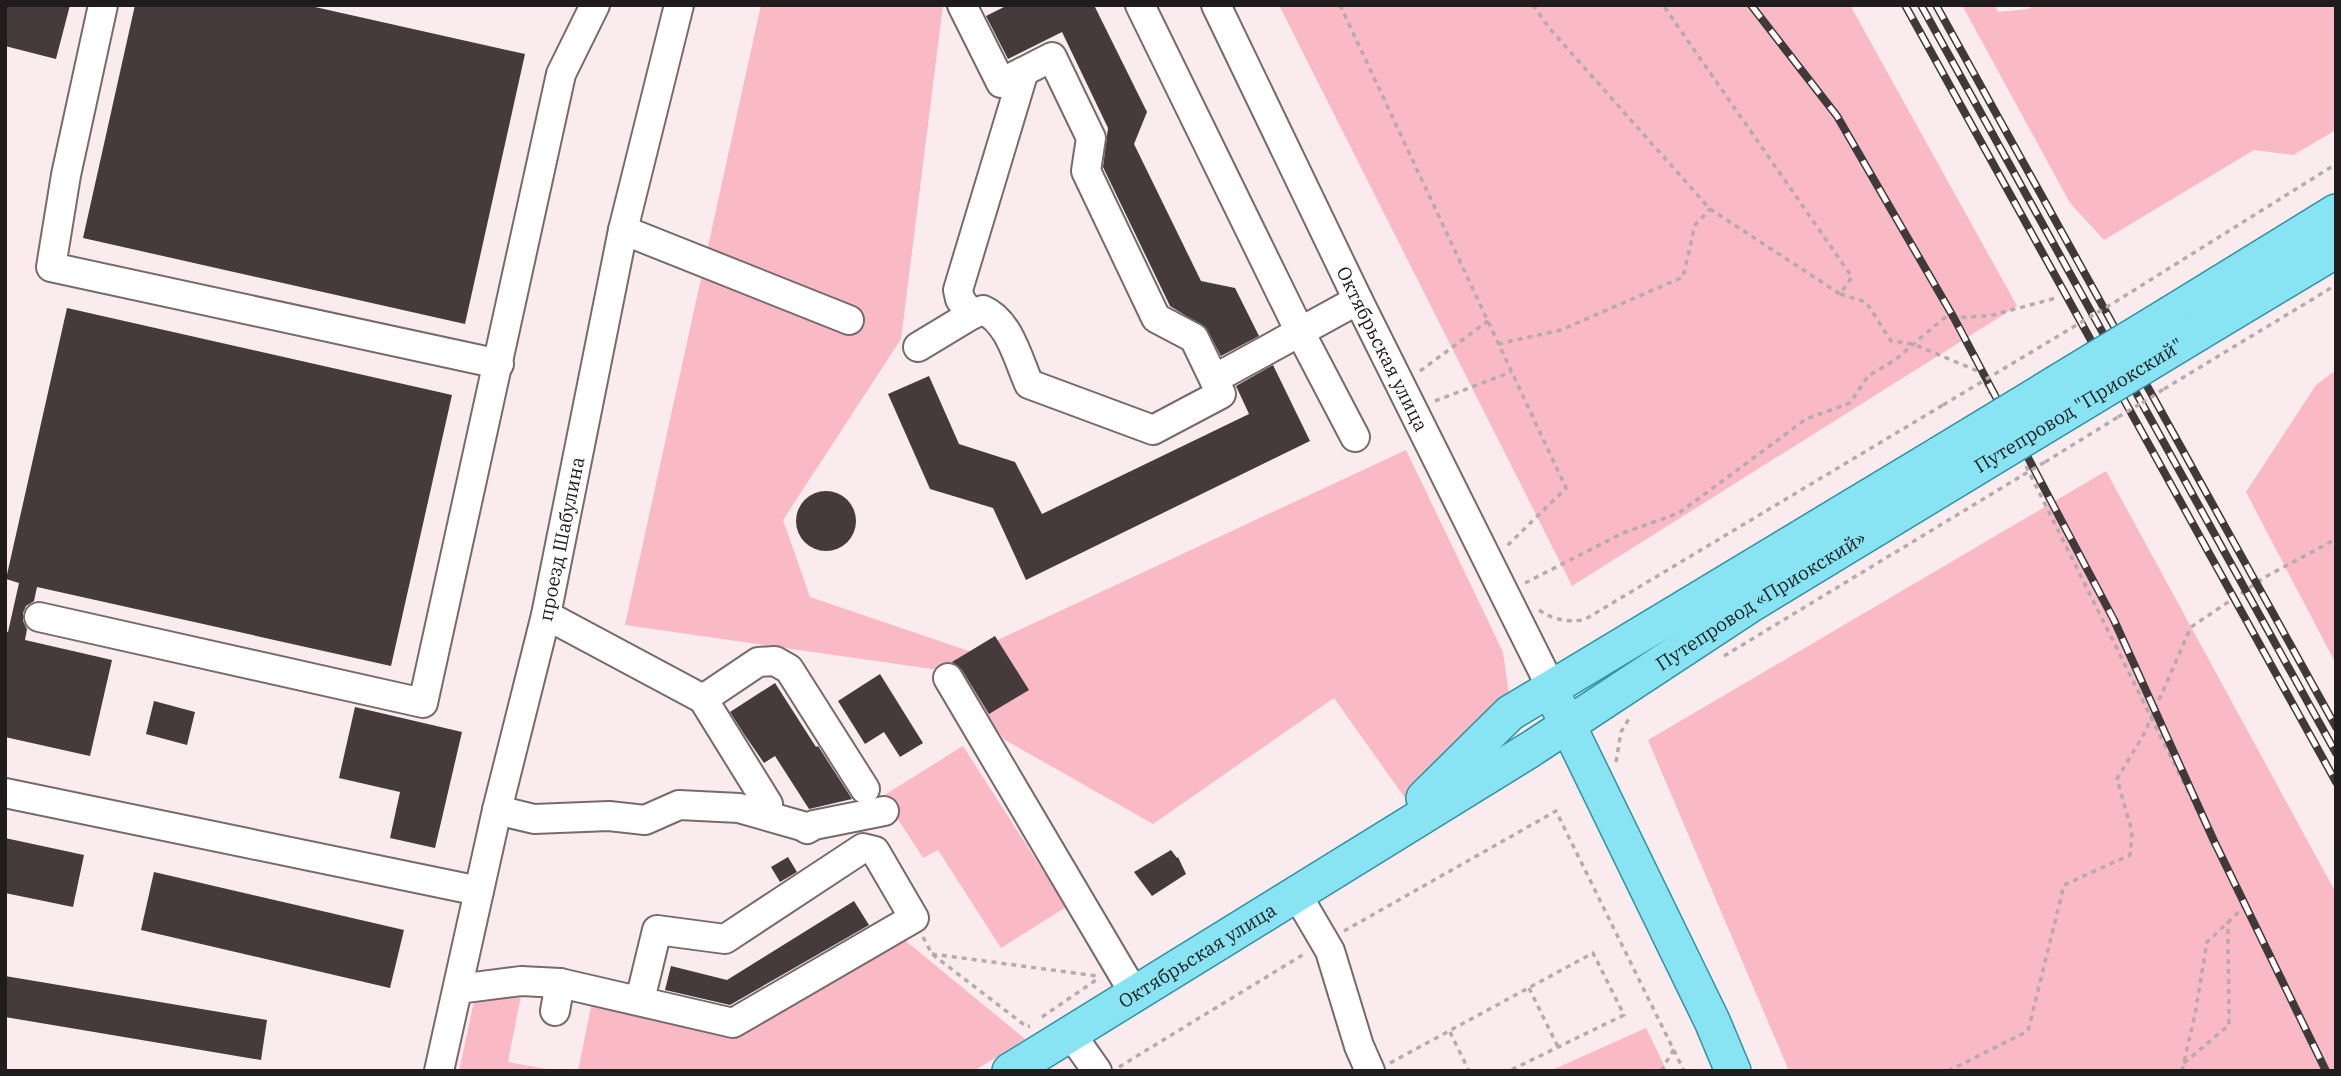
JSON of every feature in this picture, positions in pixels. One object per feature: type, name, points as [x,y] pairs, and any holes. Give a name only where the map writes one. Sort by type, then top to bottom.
[{"type":"main road","points":[[2185,323],[2336,212]]},
{"type":"main road","points":[[2185,323],[2336,250]]},
{"type":"main road","name":"Путепровод \"Приокский\"","points":[[1949,466],[2185,323]]},
{"type":"main road","name":"Путепровод «Приокский»","points":[[1552,689],[1949,466]]},
{"type":"main road","name":"Путепровод «Приокский»","points":[[1567,726],[1753,603],[1949,466]]},
{"type":"main road","name":"Октябрьская улица","points":[[1385,837],[1510,713],[1552,689],[1567,726],[1712,1021],[1733,1071]]},
{"type":"main road","name":"Октябрьская улица","points":[[1010,1071],[1567,726]]},
{"type":"street","points":[[103,5],[66,175],[51,267],[499,364]]},
{"type":"street","points":[[39,617],[423,703],[561,74],[595,5]]},
{"type":"street","name":"проезд Шабулина","points":[[439,1071],[497,810],[546,615],[623,230],[679,5]]},
{"type":"street","points":[[918,347],[983,310],[994,314],[1003,325],[1029,384],[1153,430],[1221,394],[1194,338],[1156,318],[1086,170],[1091,138],[1052,57],[1001,83],[962,5]]},
{"type":"street","points":[[1140,5],[1354,437]]},
{"type":"street","name":"Октябрьская улица","points":[[1216,5],[1358,300],[1552,689]]},
{"type":"street","points":[[971,315],[960,299],[958,290],[1024,71]]},
{"type":"street","points":[[623,230],[849,320]]},
{"type":"street","points":[[1214,379],[1358,300]]},
{"type":"street","points":[[546,615],[702,699],[768,804]]},
{"type":"street","points":[[702,699],[758,662],[775,660],[789,669],[865,789]]},
{"type":"street","points":[[948,678],[1134,993]]},
{"type":"street","points":[[5,793],[479,891]]},
{"type":"street","points":[[497,810],[534,819],[609,816],[645,820],[679,806],[738,808],[807,829],[814,825],[884,811]]},
{"type":"street","points":[[458,989],[521,982],[561,983],[733,1023],[914,918],[875,852],[863,848],[725,939],[657,930],[640,1000]]},
{"type":"street","points":[[1296,893],[1326,941],[1359,1046],[1378,1068]]},
{"type":"street","points":[[555,1011],[561,983]]},
{"type":"street","points":[[1071,1034],[1097,1071]]},
{"type":"path","points":[[1340,5],[1566,488],[1505,548],[1500,536]]},
{"type":"path","points":[[1533,5],[1550,29],[1710,209],[1840,294],[1866,302],[1891,341],[1913,344],[1980,372],[1992,396]]},
{"type":"path","points":[[1663,5],[1852,278],[1840,294]]},
{"type":"path","points":[[1534,607],[1550,617],[1569,621],[1584,620],[2167,270],[2336,164]]},
{"type":"path","points":[[1498,344],[1561,330],[1683,277],[1695,225],[1710,209]]},
{"type":"path","points":[[1716,661],[2336,285]]},
{"type":"path","points":[[1523,584],[1623,533],[1679,513],[1806,419],[1850,402],[1868,376],[1895,360],[1944,318],[1989,316],[2056,298]]},
{"type":"path","points":[[1425,380],[1420,370],[1488,321]]},
{"type":"path","points":[[1435,401],[1511,372]]},
{"type":"path","points":[[1430,391],[1437,407]]},
{"type":"path","points":[[2023,458],[2246,905],[2207,942],[2182,1071]]},
{"type":"path","points":[[1948,1071],[2028,1031],[2064,885],[2130,855],[2132,832],[2117,779],[2151,717],[2191,627],[2267,576],[2336,539]]},
{"type":"path","points":[[1616,764],[1621,732],[1633,712]]},
{"type":"path","points":[[1112,1071],[1326,941],[1556,811],[1684,1071]]},
{"type":"path","points":[[914,918],[932,954],[1027,1027],[1101,977],[932,954]]},
{"type":"path","points":[[2183,1064],[2229,1025],[2228,922]]},
{"type":"path","points":[[1378,1068],[1593,953],[1623,1015],[1509,1071]]},
{"type":"path","points":[[1529,988],[1558,1047]]},
{"type":"path","points":[[1450,1031],[1469,1071]]},
{"type":"path","points":[[1661,1071],[1674,1049]]},
{"type":"shaded area","points":[[761,5],[943,5],[901,339],[783,520],[810,597],[972,652],[1406,450],[1503,652],[1509,695],[1483,724],[1405,798],[1334,698],[1153,824],[1005,740],[946,671],[625,625]]},
{"type":"shaded area","points":[[1279,5],[1850,5],[2017,306],[1572,586]]},
{"type":"shaded area","points":[[1962,5],[1994,5],[1998,12],[2028,9],[2035,5],[2336,5],[2336,130],[2293,155],[2254,150],[2104,240],[2070,203]]},
{"type":"shaded area","points":[[2336,370],[2336,664],[2246,492],[2316,385]]},
{"type":"shaded area","points":[[2106,471],[2336,893],[2336,1071],[1789,1071],[1648,740]]},
{"type":"shaded area","points":[[963,746],[1066,907],[1001,948],[938,850],[923,858],[883,796]]},
{"type":"shaded area","points":[[901,937],[1025,1039],[974,1071],[578,1071],[593,997],[731,1028]]},
{"type":"shaded area","points":[[523,985],[508,1062],[558,1071],[459,1071],[477,988]]},
{"type":"shaded area","points":[[1646,1028],[1667,1071],[1550,1071]]},
{"type":"building","points":[[5,5],[70,5],[56,59],[5,46]]},
{"type":"building","points":[[135,5],[306,5],[525,54],[465,324],[83,238]]},
{"type":"building","points":[[1008,5],[1094,5],[1147,112],[1134,144],[1201,281],[1235,288],[1259,336],[1221,356],[1206,328],[1170,306],[1103,167],[1108,128],[1062,32],[1008,59],[986,16]]},
{"type":"building","points":[[67,308],[452,395],[391,666],[37,587],[34,601],[26,606],[23,613],[27,629],[25,640],[112,660],[90,756],[5,737],[5,631],[8,632],[19,583],[6,579]]},
{"type":"building","points":[[1273,365],[1310,441],[1026,580],[993,508],[930,489],[888,394],[929,376],[959,444],[1015,462],[1042,514],[1249,414],[1236,386]]},
{"type":"building","points":[[820,491],[832,491],[851,504],[856,521],[854,533],[843,546],[832,551],[820,551],[801,538],[796,527],[796,515],[809,496]]},
{"type":"building","points":[[995,636],[1029,690],[989,714],[962,670],[952,662]]},
{"type":"building","points":[[880,674],[923,743],[900,757],[884,732],[865,744],[838,701]]},
{"type":"building","points":[[775,683],[852,799],[809,809],[775,756],[764,763],[744,734],[730,712]]},
{"type":"building","points":[[154,701],[195,712],[187,745],[146,734]]},
{"type":"building","points":[[355,707],[462,732],[435,848],[390,838],[400,792],[339,778]]},
{"type":"building","points":[[5,838],[84,855],[73,907],[5,893]]},
{"type":"building","points":[[1171,850],[1178,857],[1186,874],[1152,896],[1134,872]]},
{"type":"building","points":[[788,857],[797,872],[780,882],[771,867]]},
{"type":"building","points":[[154,872],[404,930],[390,988],[141,930]]},
{"type":"building","points":[[854,901],[869,925],[730,1005],[665,990],[671,966],[727,980]]},
{"type":"building","points":[[5,976],[267,1020],[261,1060],[5,1017]]},
{"type":"railway","points":[[1751,5],[1837,116],[1954,318],[2114,620],[2214,841],[2326,1071]]},
{"type":"railway","points":[[1905,5],[2336,782]]},
{"type":"railway","points":[[1921,5],[2336,753]]},
{"type":"railway","points":[[1936,5],[2336,727]]}]
